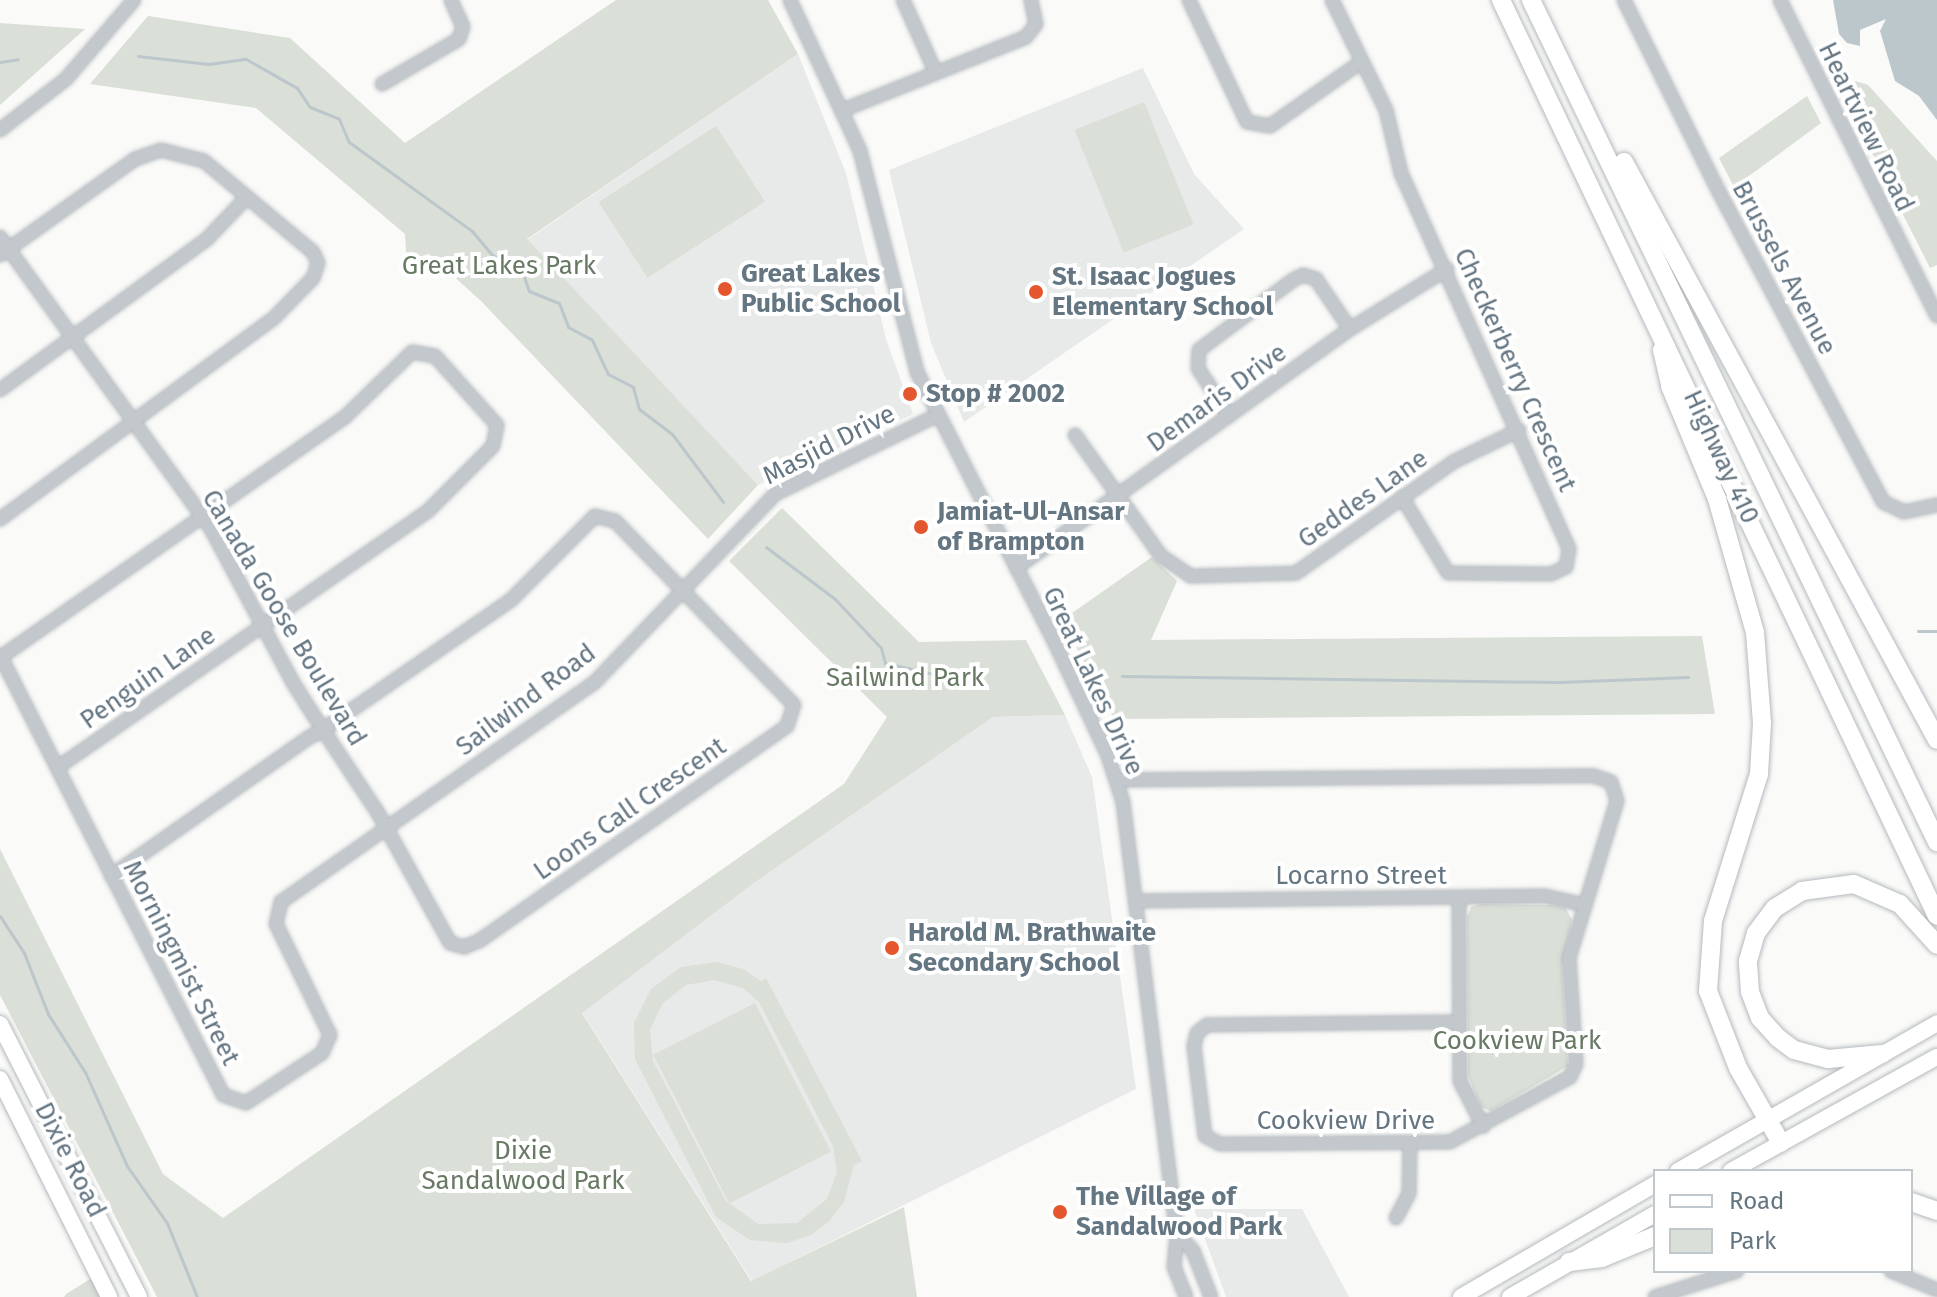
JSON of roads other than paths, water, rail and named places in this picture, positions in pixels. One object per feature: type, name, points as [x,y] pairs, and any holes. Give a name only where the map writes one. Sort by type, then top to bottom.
[{"type":"highway","name":"Highway 410","points":[[1501,0],[1937,916]]},
{"type":"highway","name":"Highway 410","points":[[1531,0],[1587,110],[1937,842]]},
{"type":"highway","points":[[1587,110],[1619,152],[1937,740]]},
{"type":"highway","points":[[1652,313],[1670,386],[1742,575],[1761,669],[1759,774],[1713,921],[1707,966],[1716,1021],[1781,1143]]},
{"type":"highway","points":[[1882,1054],[1828,1059],[1794,1050],[1778,1038],[1760,1018],[1750,992],[1748,961],[1756,933],[1775,908],[1802,891],[1854,884],[1891,897],[1937,945]]},
{"type":"highway","points":[[1913,1203],[1937,1211]]},
{"type":"highway","points":[[1569,1262],[1602,1258],[1653,1237]]},
{"type":"main road","points":[[1682,1169],[1936,1023]]},
{"type":"main road","name":"Dixie Road","points":[[0,1024],[139,1297]]},
{"type":"main road","points":[[1735,1169],[1937,1057]]},
{"type":"main road","name":"Dixie Road","points":[[0,1079],[109,1297]]},
{"type":"main road","points":[[1461,1297],[1653,1185]]},
{"type":"main road","points":[[1510,1297],[1653,1215]]},
{"type":"street","points":[[0,130],[66,79],[134,0]]},
{"type":"street","points":[[382,84],[459,39],[463,27],[451,0]]},
{"type":"street","name":"Great Lakes Drive","points":[[790,0],[843,110],[880,214],[908,348],[1117,780],[1130,835],[1177,1233],[1174,1267],[1186,1297]]},
{"type":"street","points":[[903,0],[935,71]]},
{"type":"street","points":[[843,110],[1026,37],[1036,24],[1031,0]]},
{"type":"street","points":[[1189,0],[1247,122],[1270,126],[1361,62]]},
{"type":"street","name":"Checkerberry Crescent","points":[[1332,0],[1394,130],[1401,173],[1519,430],[1569,549],[1560,572],[1448,573],[1402,497]]},
{"type":"street","name":"Brussels Avenue","points":[[1624,0],[1883,502],[1904,512],[1937,505]]},
{"type":"street","name":"Heartview Road","points":[[1780,0],[1937,316]]},
{"type":"street","points":[[0,519],[130,421],[263,327],[316,273],[313,252],[195,155],[150,151],[4,252]]},
{"type":"street","points":[[0,390],[207,239],[247,197]]},
{"type":"street","name":"Canada Goose Boulevard","points":[[0,237],[4,252],[71,337],[201,516],[323,729],[387,829]]},
{"type":"street","name":"Demaris Drive","points":[[1016,568],[1121,496],[1350,329],[1447,269]]},
{"type":"street","points":[[1229,416],[1198,368],[1199,350],[1293,280],[1303,275],[1316,279],[1350,329]]},
{"type":"street","name":"Penguin Lane","points":[[58,767],[438,503],[493,446],[497,425],[435,356],[412,352],[353,411],[201,516]]},
{"type":"street","name":"Masjid Drive","points":[[680,593],[775,494],[938,415]]},
{"type":"street","name":"Geddes Lane","points":[[1075,435],[1168,564],[1191,576],[1296,573],[1455,461],[1519,430]]},
{"type":"street","points":[[1,656],[201,516]]},
{"type":"street","points":[[111,876],[511,600],[595,516],[615,521],[680,593]]},
{"type":"street","name":"Loons Call Crescent","points":[[387,829],[442,933],[450,943],[468,946],[787,726],[795,712],[790,698],[680,593]]},
{"type":"street","name":"Sailwind Road","points":[[387,829],[594,683],[680,593]]},
{"type":"street","name":"Morningmist Street","points":[[1,656],[223,1095],[241,1104],[322,1053],[330,1035],[276,924],[277,907],[387,829]]},
{"type":"street","name":"Cookview Drive","points":[[1117,780],[1599,776],[1611,782],[1617,801],[1569,958],[1574,1072],[1450,1142],[1214,1143],[1203,1130],[1194,1039],[1214,1024],[1459,1022]]},
{"type":"street","name":"Locarno Street","points":[[1137,901],[1545,896],[1585,905]]},
{"type":"street","points":[[1459,897],[1460,1081],[1483,1126]]},
{"type":"street","points":[[1396,1218],[1409,1194],[1410,1143]]},
{"type":"street","name":"Great Lakes Drive","points":[[1177,1233],[1193,1251],[1211,1297]]},
{"type":"street","points":[[1655,1297],[1731,1273]]},
{"type":"street","points":[[1896,1273],[1937,1290]]},
{"type":"waterway","points":[[138,56],[209,64],[246,59],[297,88],[310,107],[339,119],[349,142],[472,231],[492,255],[521,268],[529,291],[559,303],[568,327],[592,340],[608,374],[633,387],[639,409],[672,434],[723,502]]},
{"type":"waterway","points":[[0,62],[18,59]]},
{"type":"waterway","points":[[766,547],[835,599],[881,648],[885,663],[934,674],[972,673]]},
{"type":"waterway","points":[[1918,631],[1937,631]]},
{"type":"waterway","points":[[1122,676],[1560,682],[1688,677]]},
{"type":"waterway","points":[[0,916],[24,953],[48,1014],[85,1072],[127,1166],[167,1223],[197,1297]]},
{"type":"place","name":"Great Lakes Public School","points":[[725,289]]},
{"type":"place","name":"St. Isaac Jogues Elementary School","points":[[1036,292]]},
{"type":"place","name":"Stop # 2002","points":[[910,394]]},
{"type":"place","name":"Jamiat-Ul-Ansar of Brampton","points":[[921,527]]},
{"type":"place","name":"Harold M. Brathwaite Secondary School","points":[[892,948]]},
{"type":"place","name":"The Village of Sandalwood Park","points":[[1060,1212]]},
{"type":"park label","name":"Great Lakes Park","points":[[499,266]]},
{"type":"park label","name":"Sailwind Park","points":[[905,678]]},
{"type":"park label","name":"Cookview Park","points":[[1517,1041]]},
{"type":"park label","name":"Dixie Sandalwood Park","points":[[523,1166]]}]
